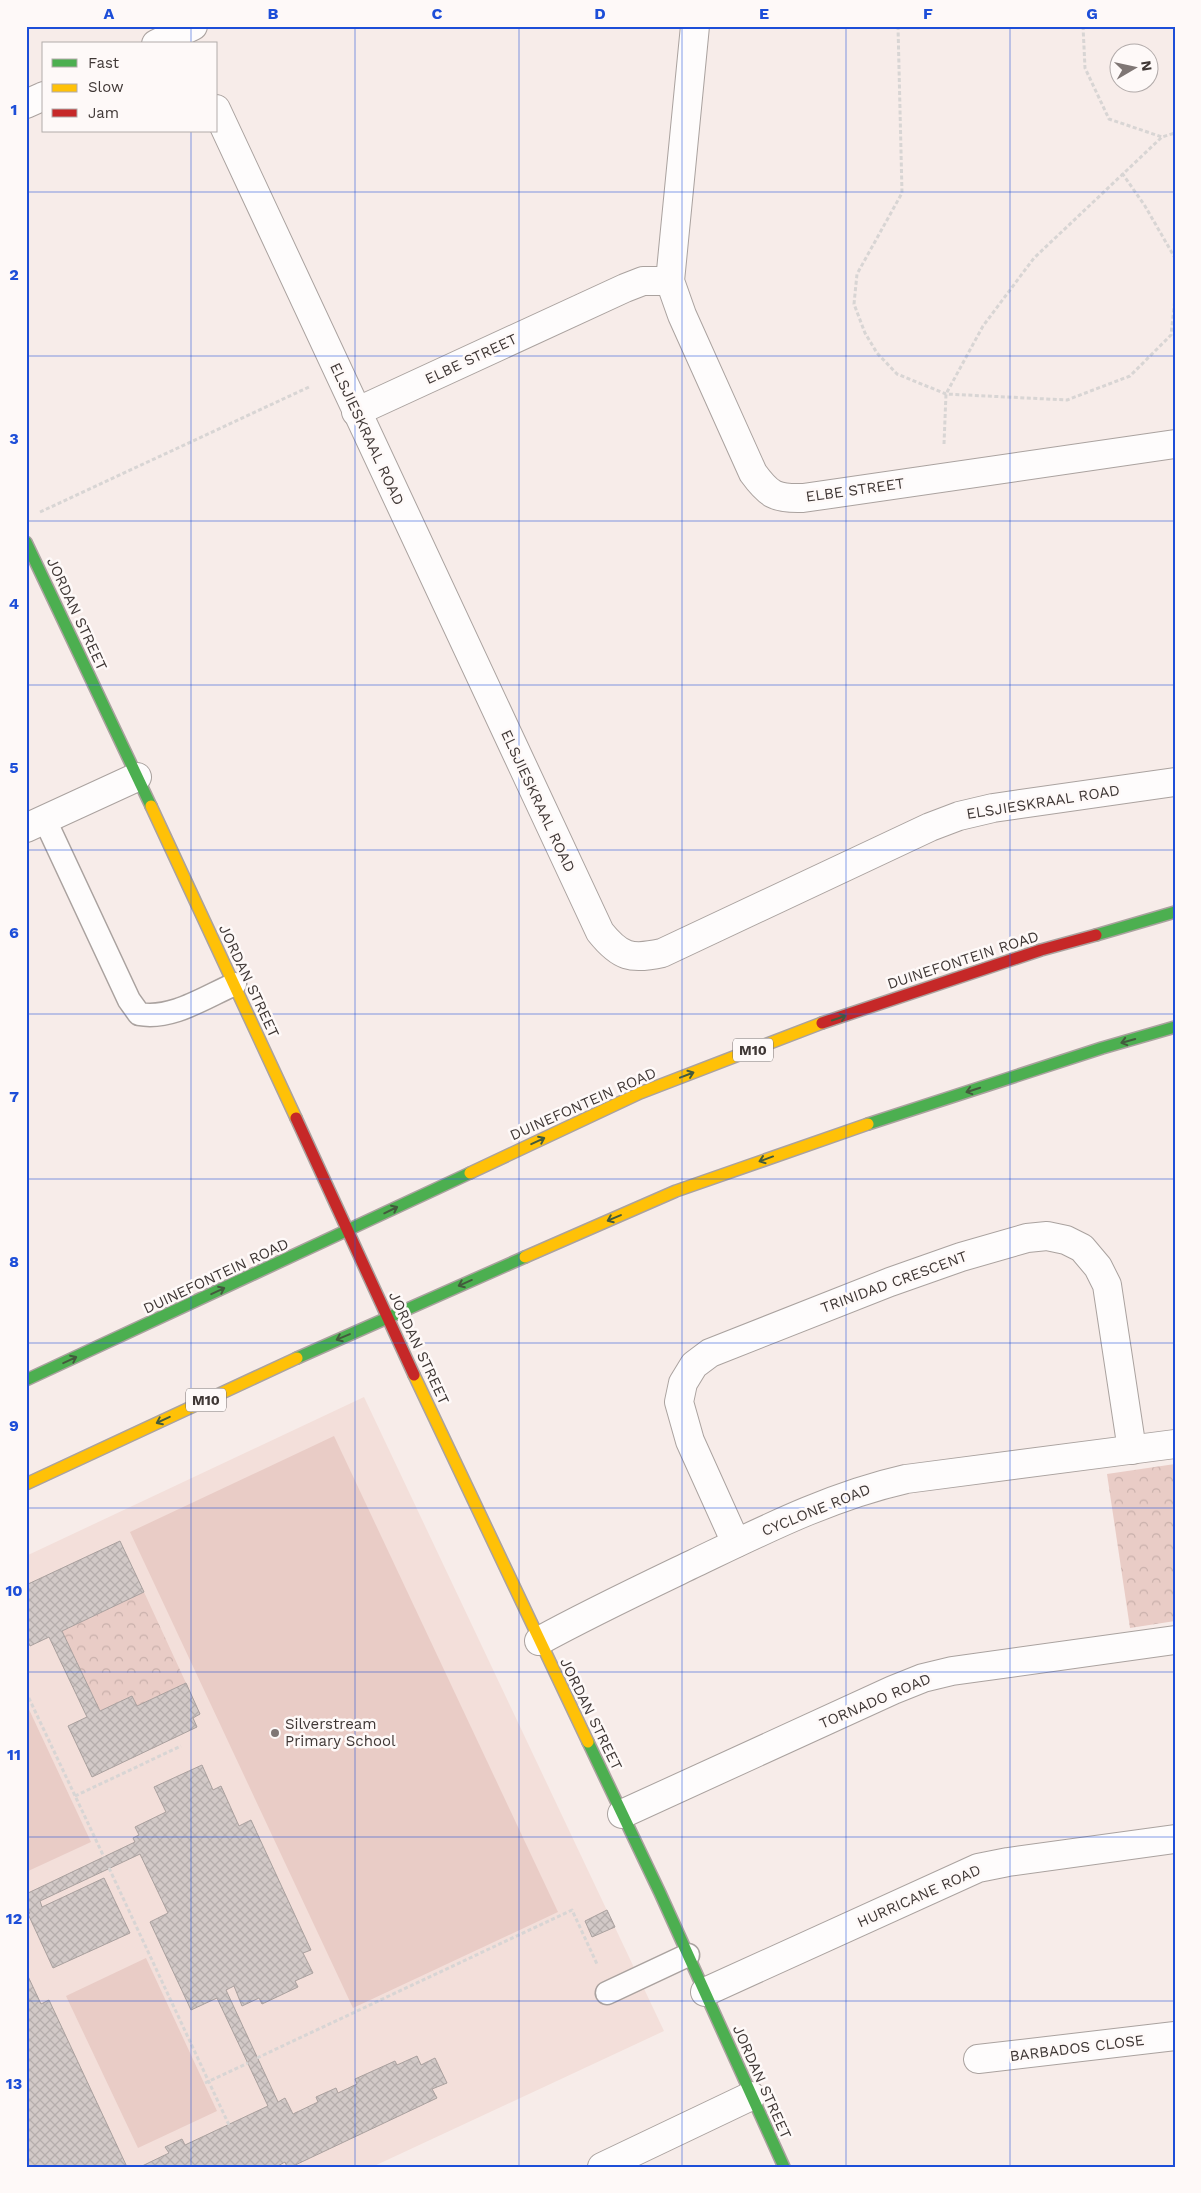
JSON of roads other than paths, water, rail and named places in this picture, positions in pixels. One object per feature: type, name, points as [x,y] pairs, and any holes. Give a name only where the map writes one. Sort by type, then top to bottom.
[{"type":"main road","name":"JORDAN STREET","points":[[26,542],[234,984],[347,1231],[539,1641],[688,1955],[784,2167]]},
{"type":"main road","name":"DUINEFONTEIN ROAD","points":[[26,1380],[640,1093],[782,1038],[918,990],[1042,950],[1175,912]]},
{"type":"main road","name":"M10","points":[[26,1484],[319,1347],[676,1192],[812,1142],[1102,1048],[1175,1027]]},
{"type":"street","name":"ELBE STREET","points":[[695,26],[670,281],[682,315],[753,473],[762,486],[774,496],[803,498],[1175,444]]},
{"type":"street","points":[[26,104],[42,97]]},
{"type":"street","name":"ELSJIESKRAAL ROAD","points":[[218,113],[600,932],[612,948],[629,957],[646,957],[662,953],[930,827],[959,816],[992,808],[1175,782]]},
{"type":"street","name":"ELBE STREET","points":[[356,412],[625,288],[643,282],[670,281]]},
{"type":"street","points":[[35,824],[137,777]]},
{"type":"street","name":"TRINIDAD CRESCENT","points":[[736,1543],[683,1422],[680,1402],[683,1383],[694,1365],[710,1353],[800,1316],[916,1273],[1027,1238],[1047,1236],[1066,1240],[1082,1248],[1098,1267],[1107,1285],[1132,1450]]},
{"type":"street","name":"CYCLONE ROAD","points":[[539,1641],[736,1543],[804,1512],[871,1487],[906,1479],[1175,1444]]},
{"type":"street","name":"TORNADO ROAD","points":[[622,1814],[923,1678],[952,1671],[1175,1640]]},
{"type":"street","name":"HURRICANE ROAD","points":[[705,1992],[978,1868],[1008,1862],[1175,1839]]},
{"type":"street","name":"BARBADOS CLOSE","points":[[978,2059],[1175,2036]]},
{"type":"street","points":[[602,2167],[751,2096]]},
{"type":"lane","points":[[35,824],[129,1000],[139,1014],[153,1016],[168,1013],[234,984]]},
{"type":"lane","points":[[609,1992],[688,1955]]},
{"type":"place","name":"Silverstream Primary School","points":[[275,1733]]}]
